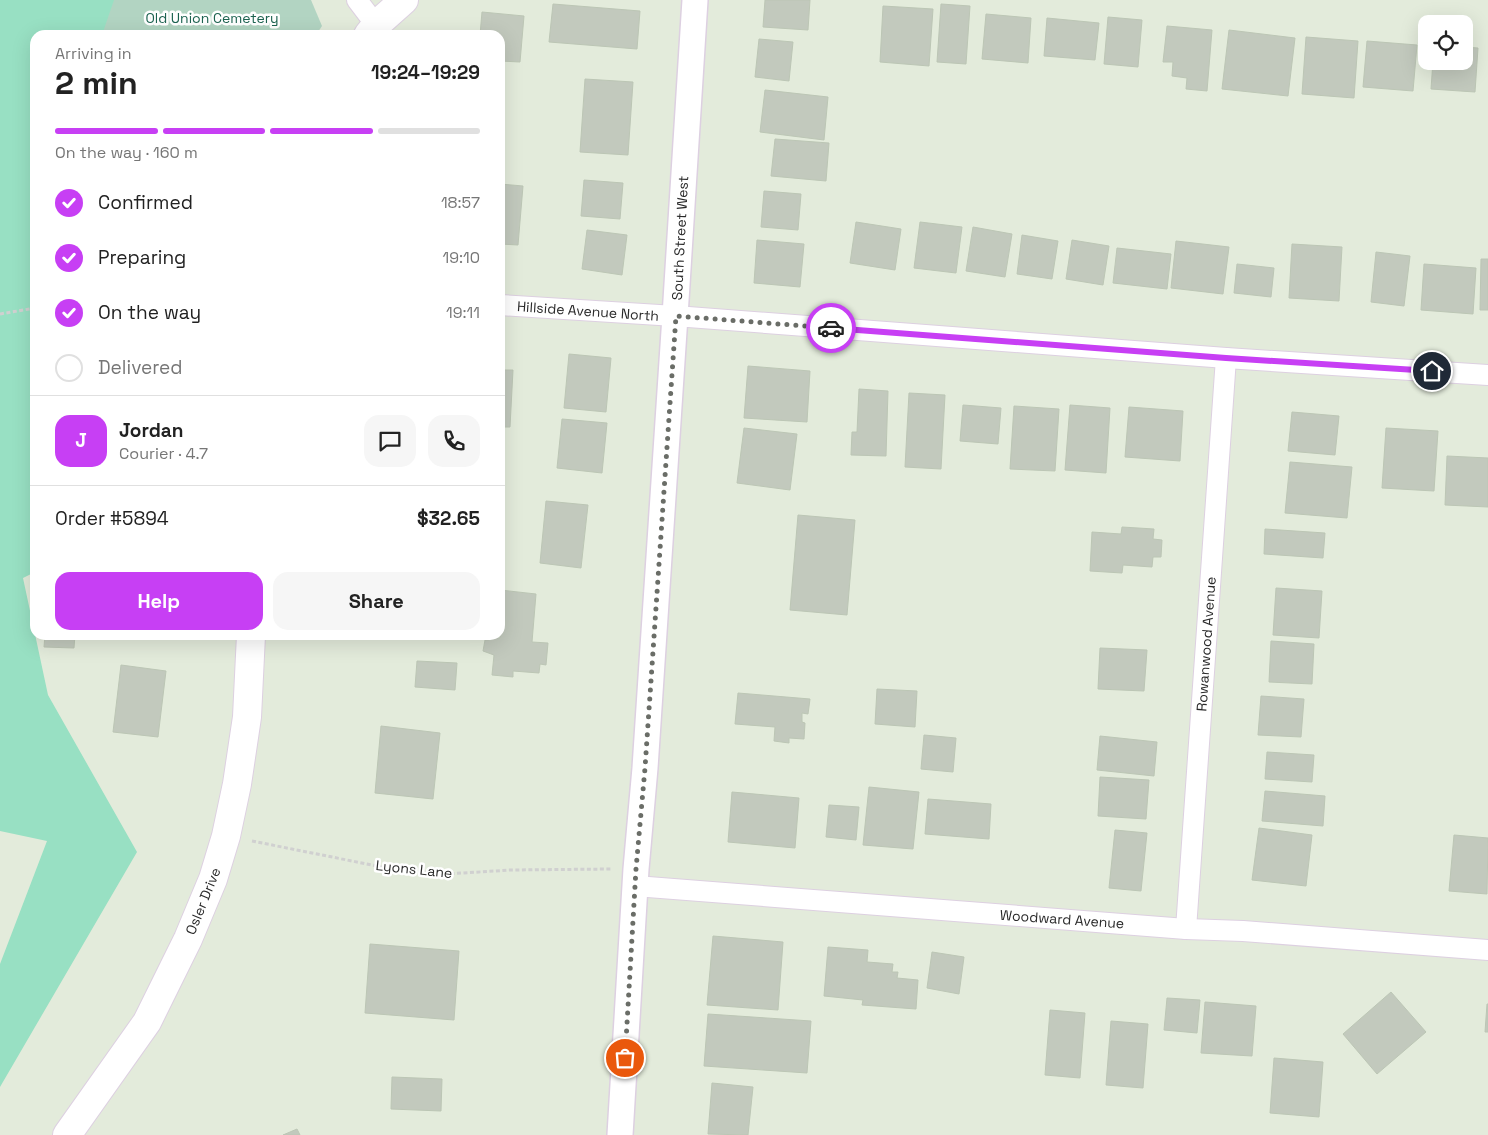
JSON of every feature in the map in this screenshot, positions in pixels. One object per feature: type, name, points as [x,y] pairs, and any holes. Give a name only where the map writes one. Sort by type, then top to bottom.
[{"type":"main road","points":[[372,30],[404,0]]},
{"type":"main road","name":"Osler Drive","points":[[68,1135],[147,1022],[188,939],[213,879],[226,836],[237,784],[247,717],[251,640]]},
{"type":"street","points":[[357,0],[372,30]]},
{"type":"street","name":"South Street West","points":[[620,1135],[635,877],[676,316],[695,0]]},
{"type":"street","name":"Hillside Avenue North","points":[[505,305],[676,316],[1226,358],[1488,375]]},
{"type":"street","name":"Rowanwood Avenue","points":[[1186,929],[1226,358]]},
{"type":"street","name":"Woodward Avenue","points":[[635,877],[1186,929],[1243,931],[1488,950]]},
{"type":"path","points":[[0,314],[30,309]]},
{"type":"path","name":"Lyons Lane","points":[[226,836],[392,870],[447,874],[510,870],[635,877]]},
{"type":"green space","points":[[0,0],[200,0],[209,30],[30,30],[30,574],[23,578],[30,611],[30,640],[36,640],[48,695],[137,852],[0,1087],[0,964],[47,841],[0,831]]},
{"type":"green space","name":"Old Union Cemetery","points":[[114,0],[311,0],[322,26],[319,30],[104,30]]},
{"type":"building","points":[[765,0],[810,0],[808,30],[763,27]]},
{"type":"building","points":[[553,4],[640,11],[637,49],[549,42]]},
{"type":"building","points":[[941,4],[970,6],[966,64],[937,62]]},
{"type":"building","points":[[883,6],[933,9],[929,66],[880,62]]},
{"type":"building","points":[[482,12],[524,16],[520,62],[505,61],[505,30],[480,30]]},
{"type":"building","points":[[986,14],[1031,18],[1028,63],[982,59]]},
{"type":"building","points":[[1108,17],[1142,20],[1138,67],[1104,64]]},
{"type":"building","points":[[1047,18],[1099,23],[1095,60],[1044,56]]},
{"type":"building","points":[[1167,26],[1212,30],[1207,91],[1186,89],[1187,78],[1172,76],[1173,62],[1163,62]]},
{"type":"building","points":[[1229,30],[1295,38],[1288,96],[1222,89]]},
{"type":"building","points":[[1306,37],[1358,41],[1354,98],[1302,94]]},
{"type":"building","points":[[759,39],[793,42],[789,81],[755,77]]},
{"type":"building","points":[[1367,41],[1417,45],[1413,91],[1363,87]]},
{"type":"building","points":[[1473,48],[1478,48],[1475,92],[1431,89],[1432,70],[1473,70]]},
{"type":"building","points":[[585,79],[633,82],[628,155],[580,152]]},
{"type":"building","points":[[765,90],[828,97],[824,140],[760,132]]},
{"type":"building","points":[[775,139],[829,143],[826,181],[771,176]]},
{"type":"building","points":[[584,180],[623,183],[620,219],[581,216]]},
{"type":"building","points":[[505,184],[523,186],[518,245],[505,244]]},
{"type":"building","points":[[764,191],[801,194],[798,230],[761,227]]},
{"type":"building","points":[[856,222],[901,229],[895,270],[850,263]]},
{"type":"building","points":[[920,222],[962,227],[956,273],[914,268]]},
{"type":"building","points":[[973,227],[1012,234],[1005,277],[966,271]]},
{"type":"building","points":[[587,230],[627,235],[622,275],[582,269]]},
{"type":"building","points":[[1022,235],[1058,241],[1052,279],[1017,274]]},
{"type":"building","points":[[757,240],[804,244],[800,287],[754,283]]},
{"type":"building","points":[[1072,240],[1109,246],[1103,285],[1066,279]]},
{"type":"building","points":[[1176,241],[1229,247],[1223,294],[1171,288]]},
{"type":"building","points":[[1292,244],[1342,247],[1339,301],[1289,298]]},
{"type":"building","points":[[1117,248],[1171,254],[1167,289],[1113,283]]},
{"type":"building","points":[[1376,252],[1410,256],[1404,306],[1371,302]]},
{"type":"building","points":[[1481,259],[1488,259],[1488,310],[1480,310]]},
{"type":"building","points":[[1237,264],[1274,268],[1271,297],[1234,293]]},
{"type":"building","points":[[1424,264],[1476,268],[1473,314],[1421,310]]},
{"type":"building","points":[[569,354],[611,358],[606,412],[564,408]]},
{"type":"building","points":[[748,366],[810,371],[807,422],[744,418]]},
{"type":"building","points":[[505,370],[513,370],[510,427],[505,427]]},
{"type":"building","points":[[859,389],[888,391],[886,456],[851,455],[852,432],[857,432]]},
{"type":"building","points":[[909,393],[945,395],[941,469],[905,467]]},
{"type":"building","points":[[963,405],[1001,408],[998,444],[960,441]]},
{"type":"building","points":[[1070,405],[1110,408],[1106,473],[1065,470]]},
{"type":"building","points":[[1014,406],[1059,409],[1055,471],[1010,469]]},
{"type":"building","points":[[1129,407],[1183,411],[1180,461],[1125,457]]},
{"type":"building","points":[[1292,412],[1339,416],[1335,455],[1288,451]]},
{"type":"building","points":[[562,419],[607,423],[602,473],[557,468]]},
{"type":"building","points":[[744,428],[797,434],[790,490],[737,483]]},
{"type":"building","points":[[1386,428],[1438,431],[1434,491],[1382,488]]},
{"type":"building","points":[[1447,456],[1488,458],[1488,507],[1445,505]]},
{"type":"building","points":[[1290,462],[1352,467],[1347,518],[1285,513]]},
{"type":"building","points":[[546,501],[588,505],[581,568],[540,563]]},
{"type":"building","points":[[798,515],[855,520],[847,615],[790,610]]},
{"type":"building","points":[[1122,527],[1154,529],[1153,539],[1162,540],[1161,557],[1153,557],[1152,567],[1123,565],[1122,573],[1090,571],[1092,532],[1121,534]]},
{"type":"building","points":[[1265,529],[1325,533],[1323,558],[1264,554]]},
{"type":"building","points":[[1276,588],[1322,591],[1319,638],[1273,635]]},
{"type":"building","points":[[505,591],[536,594],[532,642],[548,643],[546,665],[540,664],[539,673],[513,671],[513,677],[492,675],[494,655],[483,651],[485,640],[505,640]]},
{"type":"building","points":[[45,640],[75,640],[74,648],[44,647]]},
{"type":"building","points":[[1271,641],[1314,644],[1312,684],[1269,682]]},
{"type":"building","points":[[1100,648],[1147,650],[1144,691],[1098,689]]},
{"type":"building","points":[[417,661],[457,663],[455,690],[415,687]]},
{"type":"building","points":[[121,665],[166,671],[158,737],[113,732]]},
{"type":"building","points":[[877,689],[917,691],[915,727],[875,724]]},
{"type":"building","points":[[738,693],[810,699],[808,714],[802,713],[802,722],[805,723],[804,739],[789,738],[789,743],[774,741],[775,727],[735,724]]},
{"type":"building","points":[[1261,696],[1304,699],[1301,737],[1258,735]]},
{"type":"building","points":[[381,726],[440,733],[433,799],[375,793]]},
{"type":"building","points":[[924,735],[956,738],[953,772],[921,769]]},
{"type":"building","points":[[1100,736],[1157,742],[1154,776],[1097,770]]},
{"type":"building","points":[[1267,752],[1314,755],[1312,782],[1265,779]]},
{"type":"building","points":[[1100,777],[1149,780],[1146,819],[1098,816]]},
{"type":"building","points":[[869,787],[919,792],[913,849],[863,845]]},
{"type":"building","points":[[1265,791],[1325,796],[1323,826],[1262,821]]},
{"type":"building","points":[[732,792],[799,798],[795,848],[728,842]]},
{"type":"building","points":[[928,799],[991,804],[989,839],[925,834]]},
{"type":"building","points":[[829,805],[859,807],[856,840],[826,837]]},
{"type":"building","points":[[1259,828],[1312,835],[1306,886],[1252,880]]},
{"type":"building","points":[[1115,830],[1147,833],[1141,891],[1109,888]]},
{"type":"building","points":[[1454,835],[1488,838],[1487,894],[1449,891]]},
{"type":"building","points":[[713,936],[783,942],[778,1010],[707,1005]]},
{"type":"building","points":[[370,944],[459,951],[454,1020],[365,1013]]},
{"type":"building","points":[[828,947],[868,950],[867,962],[893,964],[892,972],[898,972],[897,978],[918,980],[916,1009],[862,1005],[863,1000],[824,996]]},
{"type":"building","points":[[932,952],[964,957],[959,994],[927,988]]},
{"type":"building","points":[[1391,992],[1426,1032],[1377,1074],[1343,1034]]},
{"type":"building","points":[[1167,998],[1200,1000],[1197,1033],[1164,1030]]},
{"type":"building","points":[[1205,1002],[1256,1006],[1252,1056],[1201,1053]]},
{"type":"building","points":[[1487,1004],[1488,1032],[1485,1032]]},
{"type":"building","points":[[1050,1010],[1085,1013],[1080,1078],[1045,1075]]},
{"type":"building","points":[[708,1014],[811,1021],[807,1073],[704,1066]]},
{"type":"building","points":[[1111,1021],[1148,1024],[1143,1088],[1106,1085]]},
{"type":"building","points":[[1274,1058],[1323,1062],[1319,1117],[1270,1113]]},
{"type":"building","points":[[392,1077],[442,1079],[441,1111],[391,1109]]},
{"type":"building","points":[[712,1083],[753,1087],[748,1135],[708,1134]]},
{"type":"building","points":[[297,1129],[300,1135],[283,1135]]},
{"type":"way so far","points":[[625,1058],[636,869],[645,768],[676,316],[831,328]]},
{"type":"route","points":[[831,328],[1226,358],[1432,371]]}]
